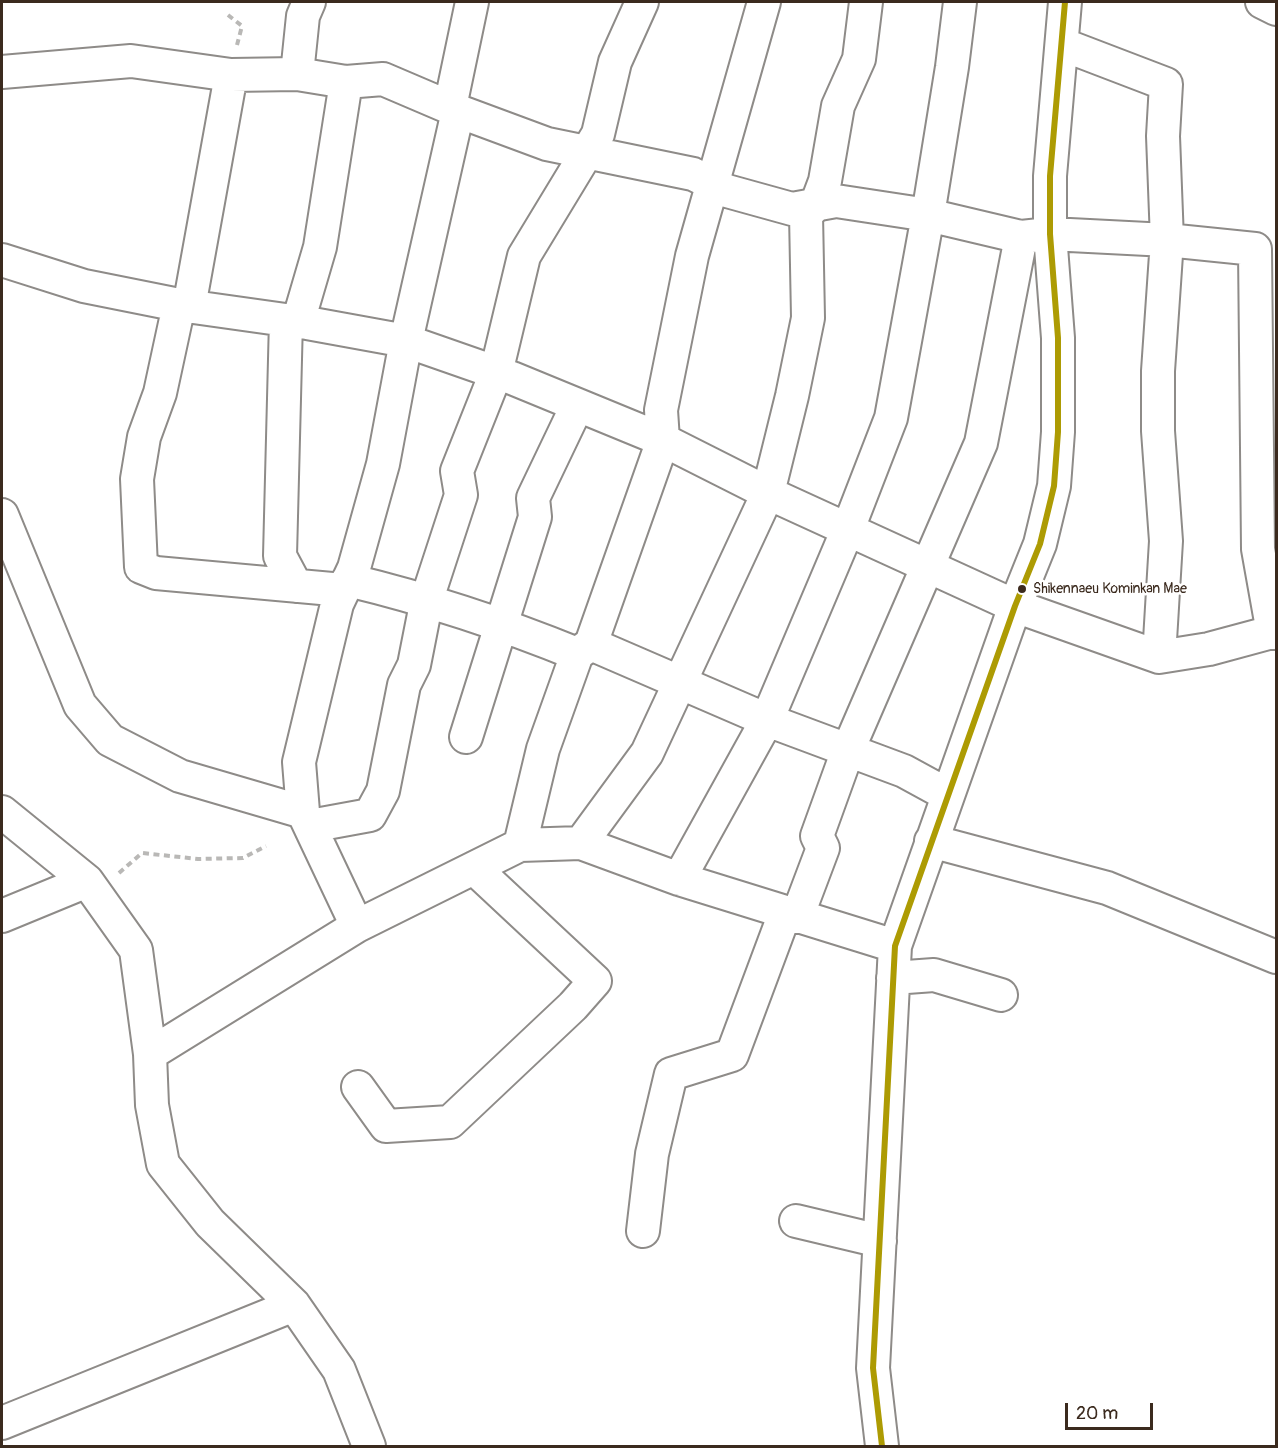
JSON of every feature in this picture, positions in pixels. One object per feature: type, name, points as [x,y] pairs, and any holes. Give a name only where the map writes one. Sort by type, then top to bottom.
[{"type":"street","points":[[297,74],[303,16],[309,2]]},
{"type":"street","points":[[357,926],[307,819],[299,762],[337,604],[354,568],[383,464],[454,109],[472,2]]},
{"type":"street","points":[[520,845],[543,749],[584,649],[663,440],[664,399],[692,256],[764,2]]},
{"type":"street","points":[[581,843],[647,753],[768,493],[808,318],[806,214],[816,205],[825,181],[838,106],[859,59],[866,2]]},
{"type":"street","points":[[679,879],[767,720],[848,529],[891,418],[928,215],[960,2]]},
{"type":"street","points":[[643,1231],[651,1154],[670,1074],[732,1055],[791,915],[823,849],[817,836],[848,750],[981,443],[1050,176],[1064,45],[1065,2]]},
{"type":"street","points":[[1262,2],[1276,9]]},
{"type":"street","points":[[2,515],[80,705],[110,740],[180,776],[307,819],[370,815],[383,791],[404,685],[414,665],[427,599],[461,495],[457,471],[496,373],[524,256],[598,134],[615,62],[635,4]]},
{"type":"street","points":[[1064,45],[1166,84],[1163,136],[1167,240],[1158,371],[1158,431],[1166,541],[1159,657]]},
{"type":"street","points":[[2,72],[131,60],[231,75],[297,74],[346,82],[383,79],[547,144],[693,174],[727,191],[792,209],[836,201],[928,215],[1036,236],[1167,240],[1255,249],[1258,549],[1275,632],[1209,649],[1159,657],[1015,606],[768,493],[663,440],[496,373],[406,341],[292,321],[184,306],[84,286],[2,260]]},
{"type":"street","points":[[231,75],[184,306],[160,393],[144,438],[137,479],[141,567],[156,573],[296,586],[346,585],[427,599],[584,649],[681,684],[767,720],[904,771],[948,795]]},
{"type":"street","points":[[296,586],[280,556],[292,321],[321,247],[346,82]]},
{"type":"street","points":[[882,1446],[873,1368],[895,946],[1015,606],[1040,544],[1054,486],[1058,432],[1058,338],[1036,236]]},
{"type":"street","points":[[466,737],[535,516],[533,498],[577,406]]},
{"type":"street","points":[[2,812],[87,881],[136,950],[150,1054],[152,1105],[163,1164],[210,1223],[294,1305],[339,1370],[369,1446]]},
{"type":"street","points":[[931,842],[1107,888],[1276,957]]},
{"type":"street","points":[[150,1054],[357,926],[520,845],[581,843],[679,879],[895,946]]},
{"type":"street","points":[[358,1087],[386,1126],[450,1122],[573,1006],[595,981],[474,868]]},
{"type":"street","points":[[2,916],[87,881]]},
{"type":"street","points":[[893,978],[934,975],[1000,995]]},
{"type":"street","points":[[795,1221],[880,1241]]},
{"type":"street","points":[[2,1423],[294,1305]]},
{"type":"path","points":[[87,881],[112,878],[142,853],[198,859],[243,858],[266,846]]},
{"type":"transit line","points":[[882,1446],[873,1368],[895,946],[1015,606],[1040,544],[1054,486],[1058,432],[1058,338],[1050,234],[1050,176],[1065,2]]},
{"type":"place","name":"Shikennaeu Kominkan Mae","points":[[1022,589]]}]
